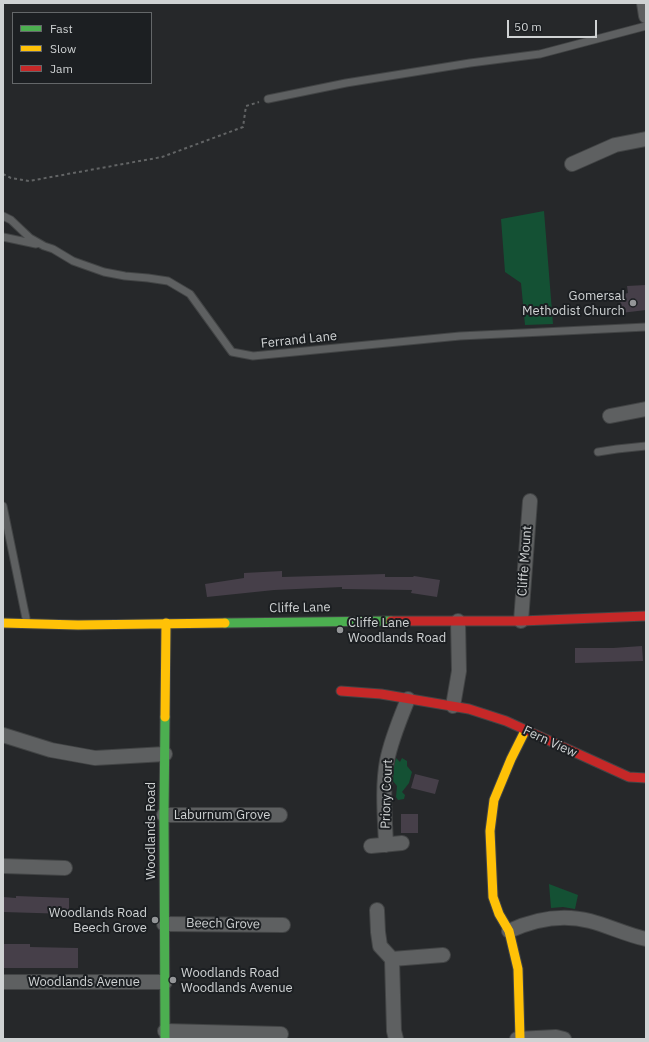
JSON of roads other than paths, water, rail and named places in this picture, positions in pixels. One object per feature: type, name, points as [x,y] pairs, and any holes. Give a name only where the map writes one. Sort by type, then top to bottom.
[{"type":"street","points":[[644,3],[646,16]]},
{"type":"street","points":[[572,164],[616,145],[646,139]]},
{"type":"street","points":[[610,416],[646,409]]},
{"type":"street","name":"Cliffe Mount","points":[[521,621],[530,501]]},
{"type":"street","name":"Cliffe Lane","points":[[3,623],[78,625],[327,621],[521,621],[646,616]]},
{"type":"street","points":[[453,706],[459,671],[458,621]]},
{"type":"street","name":"Woodlands Road","points":[[165,1035],[164,815],[166,623]]},
{"type":"street","name":"Fern View","points":[[341,691],[381,694],[469,709],[506,721],[610,770],[629,777],[646,778]]},
{"type":"street","name":"Priory Court","points":[[386,845],[386,762],[408,699]]},
{"type":"street","points":[[525,730],[501,781],[494,800],[491,817],[491,872],[493,897],[499,914],[509,931],[518,969],[519,1039],[556,1037],[564,1039]]},
{"type":"street","points":[[3,735],[51,750],[95,758],[165,754]]},
{"type":"street","name":"Laburnum Grove","points":[[164,815],[280,815]]},
{"type":"street","points":[[371,846],[402,843]]},
{"type":"street","points":[[3,866],[65,868]]},
{"type":"street","points":[[378,910],[378,932],[380,946],[392,959],[394,1031],[396,1039]]},
{"type":"street","points":[[509,931],[519,926],[538,921],[551,918],[569,917],[591,921],[632,936],[646,939]]},
{"type":"street","name":"Beech Grove","points":[[164,924],[283,925]]},
{"type":"street","points":[[392,959],[443,955]]},
{"type":"street","name":"Woodlands Avenue","points":[[3,982],[165,982]]},
{"type":"street","points":[[165,1035],[281,1034]]},
{"type":"lane","points":[[268,99],[362,81],[470,63],[540,54],[646,26]]},
{"type":"lane","name":"Ferrand Lane","points":[[3,216],[11,220],[30,238],[73,261],[104,272],[168,281],[190,294],[232,352],[253,356],[460,336],[646,327]]},
{"type":"lane","points":[[3,237],[44,246]]},
{"type":"lane","points":[[598,452],[646,446]]},
{"type":"lane","points":[[3,506],[27,623]]},
{"type":"place","name":"Gomersal Methodist Church","points":[[633,303]]},
{"type":"place","name":"Cliffe Lane Woodlands Road","points":[[340,630]]},
{"type":"place","name":"Woodlands Road Beech Grove","points":[[155,920]]},
{"type":"place","name":"Woodlands Road Woodlands Avenue","points":[[173,980]]}]
